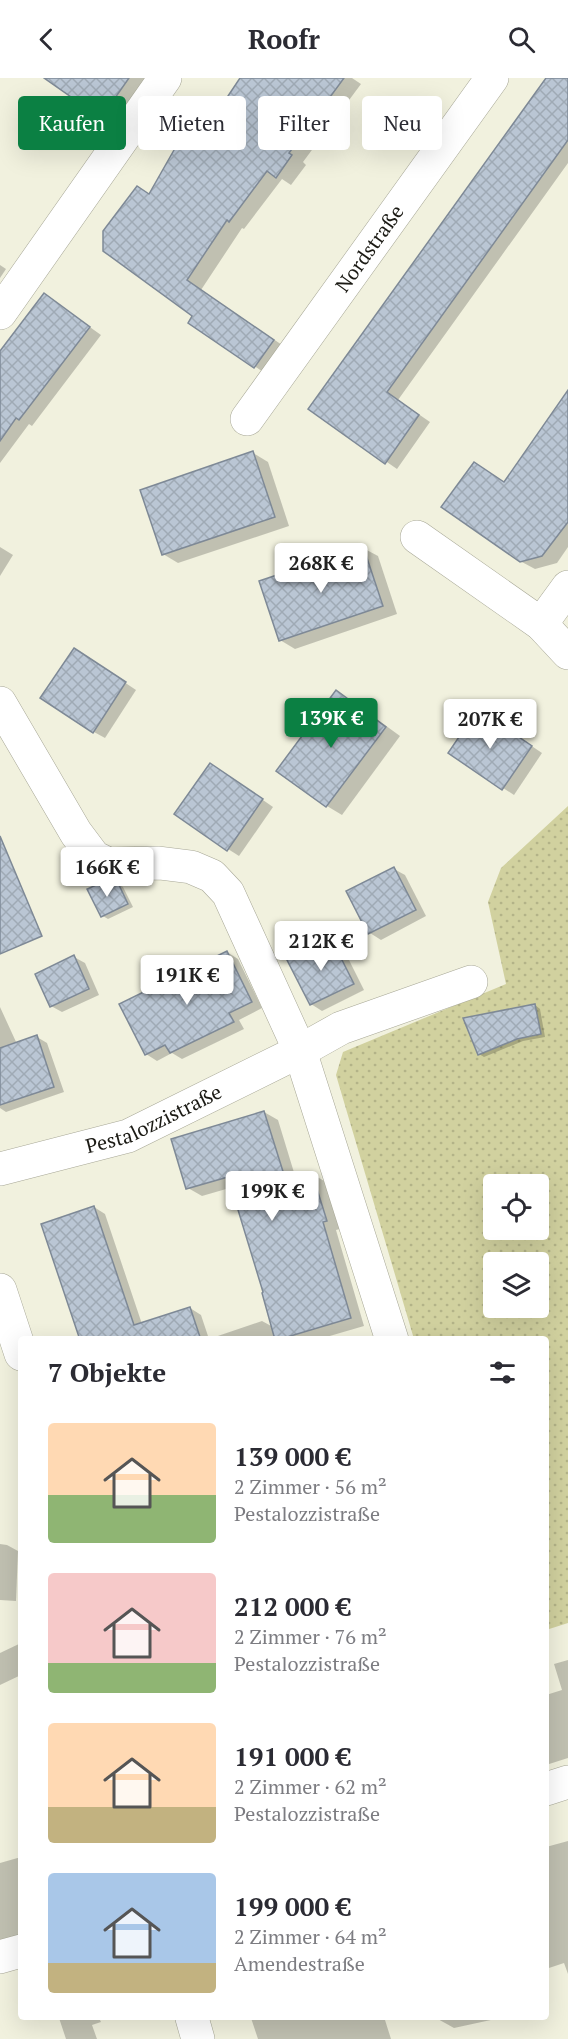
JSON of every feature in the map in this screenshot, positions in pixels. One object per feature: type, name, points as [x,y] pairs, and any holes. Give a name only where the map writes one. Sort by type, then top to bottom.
[{"type":"street","points":[[0,313],[165,78]]},
{"type":"street","name":"Nordstraße","points":[[247,419],[492,78]]},
{"type":"street","points":[[417,537],[541,624],[568,653]]},
{"type":"street","points":[[541,624],[568,587]]},
{"type":"street","points":[[0,703],[76,833],[94,857],[108,864],[159,863],[191,867],[212,876],[228,893],[300,1051],[392,1336]]},
{"type":"street","name":"Pestalozzistraße","points":[[0,1169],[128,1136],[300,1051],[341,1028],[471,982]]},
{"type":"street","points":[[0,1290],[18,1345]]},
{"type":"street","points":[[549,1788],[568,1782]]},
{"type":"street","points":[[0,1957],[18,1952]]},
{"type":"street","points":[[193,2020],[198,2039]]},
{"type":"green space","points":[[568,806],[568,1623],[549,1629],[549,1336],[413,1336],[336,1075],[343,1052],[506,984],[488,902],[501,868]]},
{"type":"building","points":[[44,78],[129,78],[116,96],[70,96]]},
{"type":"building","points":[[240,78],[344,78],[331,96],[258,96],[258,150],[291,150],[289,153],[292,155],[276,178],[267,171],[229,222],[227,220],[187,280],[274,340],[254,368],[188,323],[192,316],[103,251],[103,231],[137,186],[149,194],[174,150],[246,150],[246,96],[228,96]]},
{"type":"building","points":[[546,78],[568,78],[568,140],[387,392],[419,415],[385,464],[308,409]]},
{"type":"building","points":[[44,293],[90,327],[19,420],[16,418],[0,441],[0,351]]},
{"type":"building","points":[[568,390],[568,522],[542,556],[520,562],[441,507],[474,462],[504,482]]},
{"type":"building","points":[[253,451],[275,517],[162,555],[140,490]]},
{"type":"building","points":[[363,546],[383,606],[279,641],[259,581]]},
{"type":"building","points":[[74,648],[126,682],[93,733],[40,698]]},
{"type":"building","points":[[336,690],[386,727],[326,807],[276,771]]},
{"type":"building","points":[[478,709],[532,746],[502,790],[448,753]]},
{"type":"building","points":[[210,763],[263,799],[227,851],[174,814]]},
{"type":"building","points":[[0,836],[42,936],[0,954]]},
{"type":"building","points":[[394,867],[416,910],[368,934],[346,891]]},
{"type":"building","points":[[103,882],[118,883],[128,904],[101,917],[87,889]]},
{"type":"building","points":[[331,938],[354,984],[310,1005],[287,960]]},
{"type":"building","points":[[227,951],[252,1002],[229,1013],[234,1022],[170,1053],[165,1045],[145,1055],[119,1004]]},
{"type":"building","points":[[74,955],[89,989],[50,1007],[35,974]]},
{"type":"building","points":[[535,1004],[541,1034],[517,1039],[478,1055],[463,1018]]},
{"type":"building","points":[[37,1035],[54,1087],[0,1105],[0,1048]]},
{"type":"building","points":[[264,1111],[286,1181],[312,1173],[327,1221],[323,1222],[351,1318],[290,1336],[274,1336],[228,1177],[186,1189],[171,1139]]},
{"type":"building","points":[[94,1206],[134,1325],[190,1307],[200,1336],[79,1336],[41,1224]]}]
